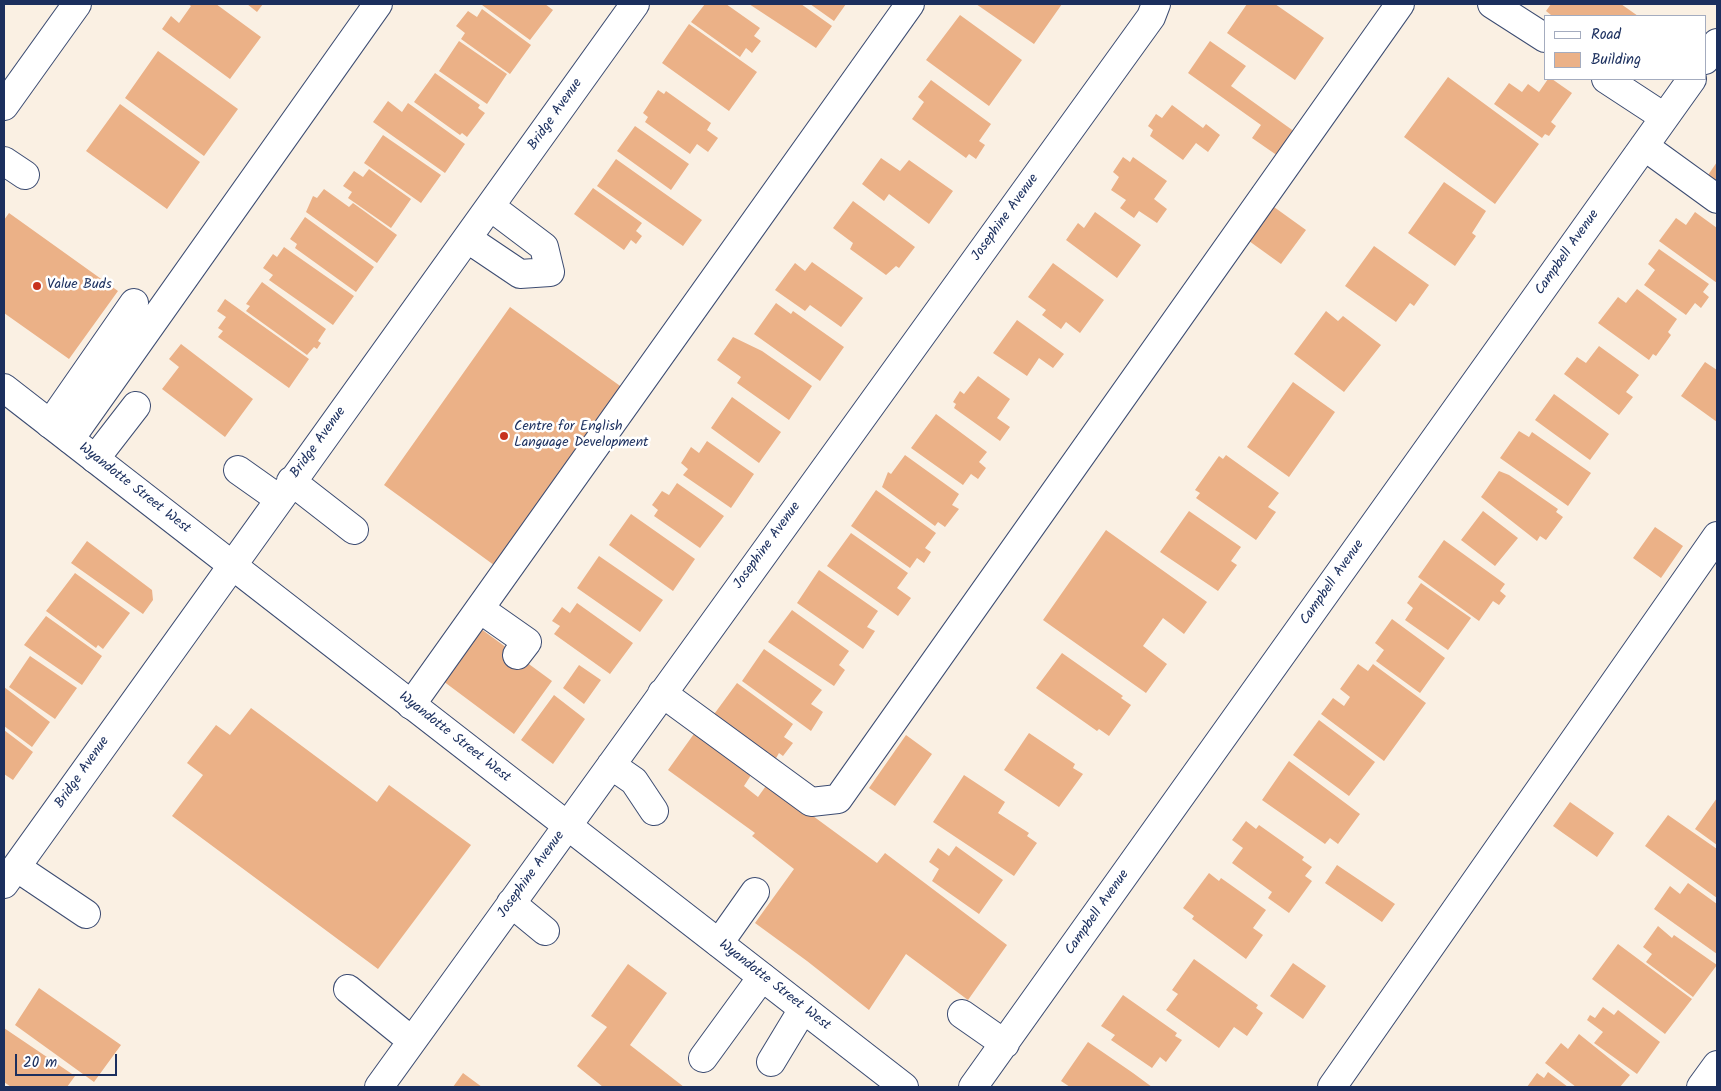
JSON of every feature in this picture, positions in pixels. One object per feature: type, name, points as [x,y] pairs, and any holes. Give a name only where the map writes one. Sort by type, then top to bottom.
[{"type":"street","points":[[5,103],[77,4]]},
{"type":"street","points":[[60,431],[378,4]]},
{"type":"street","name":"Bridge Avenue","points":[[10,875],[635,4]]},
{"type":"street","points":[[411,705],[910,4]]},
{"type":"street","name":"Josephine Avenue","points":[[379,1087],[1151,17],[1156,4]]},
{"type":"street","points":[[662,693],[811,802],[838,799],[1400,4]]},
{"type":"street","points":[[1492,4],[1544,37]]},
{"type":"street","points":[[1706,59],[1717,43]]},
{"type":"street","points":[[1607,80],[1664,118]]},
{"type":"street","name":"Campbell Avenue","points":[[974,1087],[1691,80]]},
{"type":"street","points":[[1644,146],[1717,199]]},
{"type":"street","points":[[468,239],[520,274],[550,272],[544,247],[491,206]]},
{"type":"street","points":[[60,431],[134,303]]},
{"type":"street","name":"Wyandotte Street West","points":[[4,388],[904,1087]]},
{"type":"street","points":[[95,459],[136,406]]},
{"type":"street","points":[[238,470],[285,490],[354,530]]},
{"type":"street","points":[[1332,1087],[1717,536]]},
{"type":"street","points":[[480,609],[527,642],[517,655]]},
{"type":"street","points":[[611,765],[634,781],[654,811]]},
{"type":"street","points":[[10,875],[86,914]]},
{"type":"street","points":[[719,944],[755,892]]},
{"type":"street","points":[[511,904],[545,930]]},
{"type":"street","points":[[703,1058],[762,977]]},
{"type":"street","points":[[348,989],[412,1042]]},
{"type":"street","points":[[771,1062],[803,1009]]},
{"type":"street","points":[[962,1014],[1005,1044]]},
{"type":"street","points":[[1701,1087],[1717,1065]]},
{"type":"building","points":[[188,4],[216,4],[261,37],[230,79],[162,29],[171,16],[179,23],[191,6]]},
{"type":"building","points":[[247,4],[263,4],[257,12]]},
{"type":"building","points":[[483,4],[545,4],[553,10],[530,40]]},
{"type":"building","points":[[705,4],[726,4],[760,28],[754,36],[761,41],[752,53],[746,48],[740,57],[691,22]]},
{"type":"building","points":[[749,4],[801,4],[832,26],[816,48]]},
{"type":"building","points":[[810,4],[846,4],[834,21]]},
{"type":"building","points":[[976,4],[1062,4],[1034,44]]},
{"type":"building","points":[[1247,4],[1275,4],[1324,38],[1295,80],[1227,33]]},
{"type":"building","points":[[1551,4],[1621,4],[1637,15],[1551,15],[1546,11]]},
{"type":"building","points":[[482,9],[531,45],[510,74],[461,39],[465,33],[456,26],[468,11],[477,17]]},
{"type":"building","points":[[960,15],[1022,60],[989,106],[926,60]]},
{"type":"building","points":[[689,24],[757,72],[729,111],[662,63]]},
{"type":"building","points":[[459,41],[507,74],[487,104],[439,71]]},
{"type":"building","points":[[1210,41],[1246,66],[1231,86],[1295,132],[1278,156],[1252,138],[1261,125],[1188,73]]},
{"type":"building","points":[[158,51],[238,109],[204,156],[125,98]]},
{"type":"building","points":[[435,73],[480,105],[478,108],[485,113],[467,137],[462,133],[460,135],[414,102]]},
{"type":"building","points":[[1448,77],[1539,144],[1495,204],[1404,137]]},
{"type":"building","points":[[931,80],[991,124],[979,141],[985,145],[976,159],[969,154],[966,158],[912,119],[924,102],[918,97]]},
{"type":"building","points":[[1547,80],[1553,80],[1572,93],[1551,122],[1556,126],[1549,136],[1545,134],[1542,138],[1494,104],[1509,83],[1522,92],[1528,84],[1539,92]]},
{"type":"building","points":[[658,90],[664,94],[666,91],[711,123],[707,130],[718,138],[708,152],[697,144],[690,154],[645,122],[648,117],[643,113]]},
{"type":"building","points":[[388,101],[402,112],[408,103],[465,144],[445,173],[373,122]]},
{"type":"building","points":[[120,104],[200,162],[167,209],[86,151]]},
{"type":"building","points":[[1172,105],[1203,128],[1206,124],[1220,135],[1208,152],[1196,143],[1183,160],[1150,136],[1153,130],[1148,126],[1156,114],[1162,118]]},
{"type":"building","points":[[635,126],[689,164],[671,190],[617,151]]},
{"type":"building","points":[[383,135],[441,175],[421,203],[364,163]]},
{"type":"building","points":[[1123,157],[1130,162],[1133,157],[1167,181],[1154,199],[1167,209],[1157,223],[1139,211],[1134,218],[1120,208],[1126,200],[1111,190],[1119,177],[1113,172]]},
{"type":"building","points":[[881,158],[900,171],[909,160],[953,191],[929,224],[889,194],[884,201],[862,184]]},
{"type":"building","points":[[616,159],[702,220],[683,246],[597,186]]},
{"type":"building","points":[[1717,162],[1717,186],[1706,178]]},
{"type":"building","points":[[369,169],[411,199],[391,228],[348,198],[352,192],[343,186],[354,171],[363,177]]},
{"type":"building","points":[[1444,182],[1486,211],[1472,233],[1476,236],[1455,266],[1408,233]]},
{"type":"building","points":[[593,188],[642,223],[636,231],[642,236],[636,244],[631,240],[624,250],[574,214]]},
{"type":"building","points":[[324,189],[349,207],[353,203],[397,235],[377,263],[306,212],[313,196],[317,198]]},
{"type":"building","points":[[853,201],[915,247],[899,268],[896,266],[886,275],[850,249],[853,243],[833,228]]},
{"type":"building","points":[[1274,207],[1306,230],[1281,264],[1249,241]]},
{"type":"building","points":[[1095,212],[1141,245],[1117,278],[1066,240],[1078,223],[1084,228]]},
{"type":"building","points":[[1695,212],[1717,228],[1717,283],[1659,241],[1676,218],[1686,225]]},
{"type":"building","points":[[9,213],[118,291],[69,359],[4,313],[4,220]]},
{"type":"building","points":[[305,217],[374,267],[356,292],[295,248],[297,244],[290,239]]},
{"type":"building","points":[[1374,246],[1429,285],[1414,306],[1410,303],[1396,322],[1345,286]]},
{"type":"building","points":[[284,247],[354,296],[333,325],[269,280],[273,275],[263,268],[273,254],[277,257]]},
{"type":"building","points":[[1659,249],[1709,284],[1703,292],[1709,297],[1701,308],[1695,303],[1686,315],[1644,285],[1655,270],[1648,264]]},
{"type":"building","points":[[812,262],[863,298],[841,327],[810,305],[805,311],[775,290],[795,263],[805,271]]},
{"type":"building","points":[[1053,263],[1104,300],[1080,333],[1066,322],[1061,329],[1042,315],[1046,310],[1028,297]]},
{"type":"building","points":[[262,282],[326,329],[318,341],[321,343],[317,349],[314,347],[307,355],[246,311],[250,306],[246,304]]},
{"type":"building","points":[[1637,289],[1677,319],[1668,332],[1671,335],[1656,356],[1653,354],[1649,360],[1598,323],[1618,297],[1626,303]]},
{"type":"building","points":[[225,299],[309,359],[289,388],[218,337],[223,331],[218,328],[226,317],[217,311]]},
{"type":"building","points":[[776,303],[791,314],[793,311],[844,347],[820,381],[754,334]]},
{"type":"building","name":"Centre for English Language Development","points":[[510,307],[623,388],[498,568],[384,485]]},
{"type":"building","points":[[1326,311],[1338,321],[1343,316],[1381,345],[1344,392],[1294,354]]},
{"type":"building","points":[[1017,320],[1064,354],[1053,368],[1039,358],[1027,376],[993,353]]},
{"type":"building","points":[[733,337],[762,351],[812,386],[789,420],[737,383],[741,377],[717,360]]},
{"type":"building","points":[[181,344],[253,399],[225,437],[162,389],[179,367],[169,359]]},
{"type":"building","points":[[1599,346],[1639,375],[1626,392],[1633,397],[1619,415],[1564,374],[1577,357],[1586,363]]},
{"type":"building","points":[[1705,362],[1717,370],[1717,422],[1681,396]]},
{"type":"building","points":[[978,376],[1010,399],[997,418],[1010,427],[1000,441],[954,408],[956,404],[953,402],[960,391],[964,394]]},
{"type":"building","points":[[1293,382],[1335,412],[1289,477],[1247,447]]},
{"type":"building","points":[[1554,394],[1609,434],[1590,460],[1535,420]]},
{"type":"building","points":[[732,397],[781,432],[759,463],[711,428]]},
{"type":"building","points":[[936,414],[987,452],[979,462],[986,468],[978,479],[971,474],[963,485],[911,448]]},
{"type":"building","points":[[1519,431],[1529,437],[1532,432],[1591,473],[1568,506],[1500,458]]},
{"type":"building","points":[[707,441],[754,474],[731,508],[683,475],[688,469],[681,463],[691,447],[699,453]]},
{"type":"building","points":[[905,455],[959,494],[952,505],[959,509],[945,527],[938,522],[935,526],[882,487],[888,472],[891,474]]},
{"type":"building","points":[[1226,455],[1279,493],[1268,507],[1276,512],[1256,540],[1196,498],[1200,493],[1195,490],[1219,456],[1223,459]]},
{"type":"building","points":[[1499,471],[1509,475],[1558,509],[1556,512],[1563,517],[1546,540],[1540,536],[1537,541],[1481,497]]},
{"type":"building","points":[[677,483],[724,516],[700,548],[654,516],[658,510],[652,505],[662,491],[669,495]]},
{"type":"building","points":[[876,490],[936,533],[925,548],[931,552],[924,563],[917,558],[910,568],[851,526]]},
{"type":"building","points":[[1189,511],[1241,547],[1231,561],[1237,565],[1218,591],[1160,552]]},
{"type":"building","points":[[1483,511],[1518,538],[1495,566],[1461,540]]},
{"type":"building","points":[[631,514],[695,559],[673,591],[609,545]]},
{"type":"building","points":[[1655,527],[1683,546],[1661,578],[1633,558]]},
{"type":"building","points":[[1106,530],[1207,602],[1184,634],[1163,618],[1143,646],[1167,664],[1146,693],[1043,620]]},
{"type":"building","points":[[851,533],[908,573],[897,588],[911,598],[898,616],[827,566]]},
{"type":"building","points":[[1444,540],[1505,584],[1500,591],[1506,596],[1499,605],[1493,601],[1479,621],[1418,577]]},
{"type":"building","points":[[87,541],[152,590],[153,600],[143,614],[71,563]]},
{"type":"building","points":[[599,556],[663,600],[640,632],[577,588]]},
{"type":"building","points":[[819,570],[878,611],[867,627],[875,631],[863,649],[797,603]]},
{"type":"building","points":[[75,573],[130,613],[103,649],[98,645],[96,648],[46,611]]},
{"type":"building","points":[[1421,583],[1471,618],[1448,650],[1405,620],[1413,608],[1407,603]]},
{"type":"building","points":[[577,603],[633,643],[610,674],[554,634],[560,626],[552,621],[562,607],[570,613]]},
{"type":"building","points":[[792,610],[849,651],[839,665],[845,670],[834,686],[768,642]]},
{"type":"building","points":[[46,616],[102,656],[82,685],[24,645]]},
{"type":"building","points":[[1392,619],[1445,658],[1420,693],[1376,661],[1384,650],[1375,643]]},
{"type":"building","points":[[477,626],[552,681],[514,734],[439,678]]},
{"type":"building","points":[[764,649],[822,690],[811,704],[823,712],[811,731],[742,681]]},
{"type":"building","points":[[1062,653],[1123,696],[1121,698],[1131,705],[1109,736],[1099,729],[1097,731],[1036,688]]},
{"type":"building","points":[[30,656],[77,688],[55,719],[9,687]]},
{"type":"building","points":[[1358,664],[1368,671],[1373,664],[1426,703],[1384,761],[1321,714],[1333,698],[1344,706],[1350,697],[1340,689]]},
{"type":"building","points":[[579,665],[601,680],[584,704],[563,688]]},
{"type":"building","points":[[737,683],[793,724],[784,737],[793,743],[783,756],[779,753],[775,760],[712,717]]},
{"type":"building","points":[[4,687],[50,722],[32,747],[4,726]]},
{"type":"building","points":[[554,695],[585,719],[553,764],[521,740]]},
{"type":"building","points":[[251,708],[377,802],[389,785],[471,845],[378,969],[172,816],[203,775],[187,763],[216,725],[230,735]]},
{"type":"building","points":[[1319,720],[1375,762],[1349,796],[1293,755]]},
{"type":"building","points":[[4,730],[33,752],[13,780],[4,774]]},
{"type":"building","points":[[696,731],[753,772],[744,786],[758,797],[768,783],[877,863],[885,853],[1007,945],[968,1000],[906,954],[869,1010],[755,923],[794,869],[752,836],[755,833],[668,770]]},
{"type":"building","points":[[1029,733],[1075,764],[1073,768],[1083,774],[1059,807],[1004,770]]},
{"type":"building","points":[[906,735],[932,754],[895,806],[869,788]]},
{"type":"building","points":[[1289,761],[1360,814],[1338,844],[1330,838],[1325,844],[1262,800]]},
{"type":"building","points":[[964,775],[1005,802],[998,813],[1029,833],[1027,836],[1037,843],[1014,876],[933,822]]},
{"type":"building","points":[[1717,798],[1717,845],[1695,829]]},
{"type":"building","points":[[1570,802],[1614,833],[1597,857],[1553,826]]},
{"type":"building","points":[[1668,815],[1717,849],[1717,898],[1645,846]]},
{"type":"building","points":[[1246,821],[1256,829],[1259,825],[1304,857],[1302,860],[1312,867],[1305,876],[1312,881],[1289,913],[1268,898],[1272,892],[1232,863],[1243,848],[1232,840]]},
{"type":"building","points":[[956,846],[1003,880],[979,914],[932,881],[939,869],[929,862],[938,848],[949,856]]},
{"type":"building","points":[[1337,865],[1395,904],[1382,922],[1325,883]]},
{"type":"building","points":[[1209,873],[1219,881],[1221,878],[1266,910],[1253,928],[1263,935],[1246,959],[1192,919],[1194,916],[1183,908]]},
{"type":"building","points":[[1688,883],[1717,904],[1717,954],[1654,909],[1670,886],[1680,894]]},
{"type":"building","points":[[1658,926],[1672,938],[1674,935],[1717,965],[1693,997],[1646,962],[1652,954],[1643,947]]},
{"type":"building","points":[[1618,944],[1692,999],[1665,1034],[1592,979]]},
{"type":"building","points":[[1194,959],[1258,1005],[1256,1008],[1263,1013],[1247,1036],[1234,1027],[1219,1048],[1166,1010],[1178,994],[1172,990]]},
{"type":"building","points":[[1293,963],[1326,986],[1303,1019],[1270,996]]},
{"type":"building","points":[[628,964],[667,993],[630,1045],[684,1087],[603,1087],[577,1066],[607,1027],[591,1016]]},
{"type":"building","points":[[39,988],[121,1045],[94,1082],[15,1025]]},
{"type":"building","points":[[1123,995],[1177,1033],[1175,1036],[1182,1040],[1166,1062],[1160,1057],[1152,1068],[1111,1040],[1115,1035],[1101,1026]]},
{"type":"building","points":[[1603,1007],[1614,1015],[1618,1010],[1660,1042],[1637,1074],[1594,1043],[1603,1032],[1587,1020],[1590,1015],[1595,1018]]},
{"type":"building","points":[[4,1028],[75,1076],[67,1087],[11,1087],[4,1082]]},
{"type":"building","points":[[1579,1034],[1630,1075],[1620,1087],[1576,1087],[1545,1063],[1561,1043],[1568,1049]]},
{"type":"building","points":[[1088,1042],[1152,1087],[1070,1087],[1061,1081]]},
{"type":"building","points":[[1548,1072],[1568,1087],[1527,1087],[1537,1073],[1544,1078]]},
{"type":"building","points":[[463,1073],[482,1087],[453,1087]]},
{"type":"place","name":"Value Buds","points":[[37,286]]},
{"type":"place","name":"Centre for English Language Development","points":[[504,436]]}]
